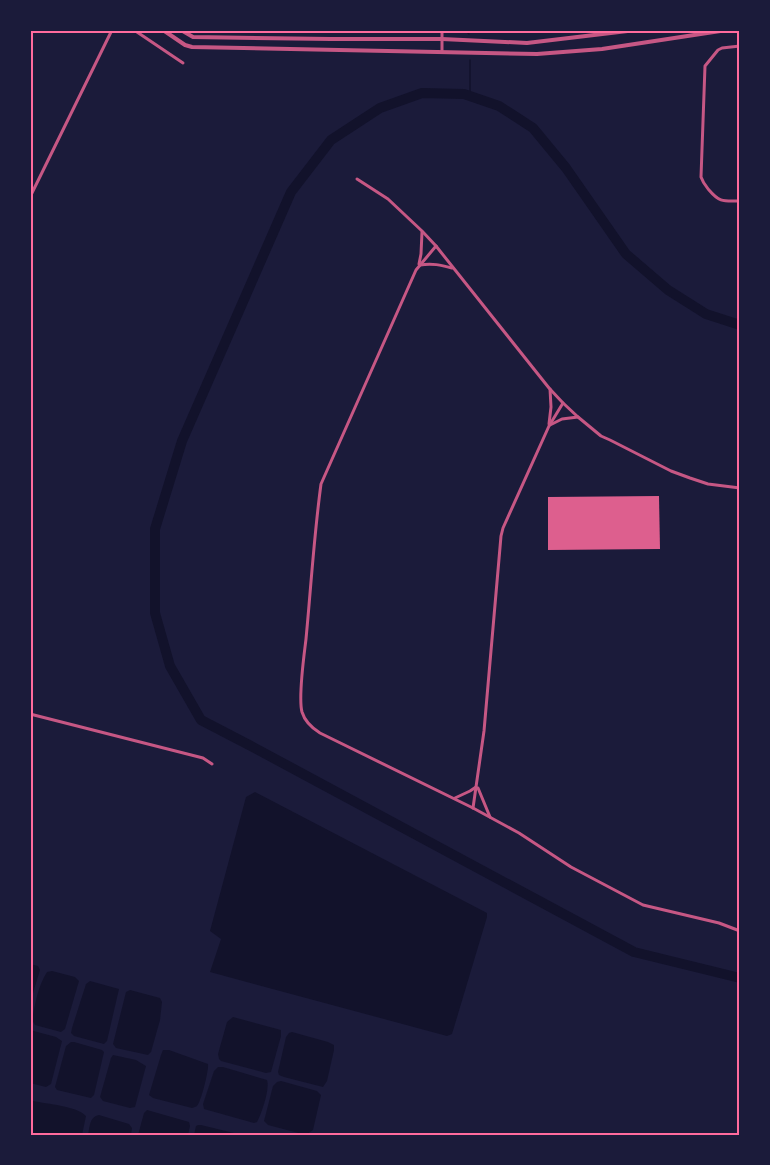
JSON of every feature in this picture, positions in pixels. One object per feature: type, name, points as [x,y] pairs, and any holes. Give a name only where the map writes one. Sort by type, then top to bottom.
[{"type":"street","points":[[30,197],[112,30]]},
{"type":"street","points":[[134,30],[183,63]]},
{"type":"street","points":[[163,30],[185,45],[192,47],[537,54],[602,49],[727,30]]},
{"type":"street","points":[[181,30],[193,37],[442,39],[527,43],[636,30]]},
{"type":"street","points":[[442,30],[442,51]]},
{"type":"street","points":[[740,46],[718,50],[705,66],[702,177],[702,182],[716,198],[722,201],[740,201]]},
{"type":"street","points":[[357,179],[388,199],[422,231],[549,388],[601,436],[671,471],[708,484],[740,488]]},
{"type":"street","points":[[422,231],[418,266],[321,484],[316,517],[301,704],[303,713],[307,721],[320,733],[490,817],[571,867],[643,905],[719,923],[740,931]]},
{"type":"street","points":[[418,266],[436,246]]},
{"type":"street","points":[[418,266],[430,264],[454,268]]},
{"type":"street","points":[[549,388],[551,407],[549,426]]},
{"type":"street","points":[[473,808],[487,706],[501,536],[549,426],[563,403]]},
{"type":"street","points":[[549,426],[562,419],[578,417]]},
{"type":"street","points":[[30,714],[203,758],[212,764]]},
{"type":"street","points":[[454,798],[470,792],[477,786]]},
{"type":"street","points":[[477,786],[490,817]]},
{"type":"shaded area","points":[[255,792],[487,913],[452,1034],[447,1036],[210,972],[221,939],[210,931],[246,797]]},
{"type":"shaded area","points":[[30,964],[38,966],[40,970],[30,1003]]},
{"type":"shaded area","points":[[52,971],[75,977],[79,981],[65,1029],[61,1032],[35,1025],[32,1020],[41,983],[47,972]]},
{"type":"shaded area","points":[[90,981],[119,989],[107,1041],[104,1044],[74,1036],[71,1033],[86,984]]},
{"type":"shaded area","points":[[130,990],[160,998],[162,1002],[160,1020],[151,1052],[148,1055],[116,1048],[113,1044],[126,992]]},
{"type":"shaded area","points":[[233,1017],[281,1030],[271,1072],[266,1073],[219,1059],[218,1054],[227,1022]]},
{"type":"shaded area","points":[[30,1030],[56,1037],[62,1041],[51,1084],[46,1087],[30,1083]]},
{"type":"shaded area","points":[[292,1032],[334,1045],[327,1081],[323,1087],[279,1075],[286,1037]]},
{"type":"shaded area","points":[[71,1042],[104,1052],[94,1095],[91,1098],[57,1090],[55,1087],[66,1046]]},
{"type":"shaded area","points":[[163,1050],[208,1064],[201,1099],[197,1106],[192,1108],[149,1095]]},
{"type":"shaded area","points":[[113,1055],[136,1060],[146,1066],[135,1107],[130,1108],[103,1101],[100,1097]]},
{"type":"shaded area","points":[[218,1067],[267,1080],[266,1095],[257,1122],[204,1109],[203,1104],[214,1071]]},
{"type":"shaded area","points":[[281,1081],[317,1091],[321,1095],[313,1130],[306,1135],[268,1125],[264,1121],[273,1086]]},
{"type":"shaded area","points":[[30,1102],[82,1113],[86,1116],[82,1135],[30,1135]]},
{"type":"shaded area","points":[[147,1110],[189,1122],[188,1135],[138,1135],[144,1113]]},
{"type":"shaded area","points":[[99,1115],[129,1124],[132,1128],[131,1135],[88,1135],[92,1120]]},
{"type":"shaded area","points":[[198,1125],[201,1125],[242,1135],[194,1135]]},
{"type":"building","points":[[659,496],[660,549],[548,550],[548,497]]},
{"type":"waterway","points":[[465,30],[469,34]]},
{"type":"waterway","points":[[470,60],[470,96]]},
{"type":"waterway","points":[[740,325],[706,314],[668,290],[626,254],[566,168],[533,128],[499,106],[464,94],[422,93],[380,108],[331,140],[291,192],[182,441],[155,529],[155,613],[170,666],[201,720],[634,952],[740,978]]}]
